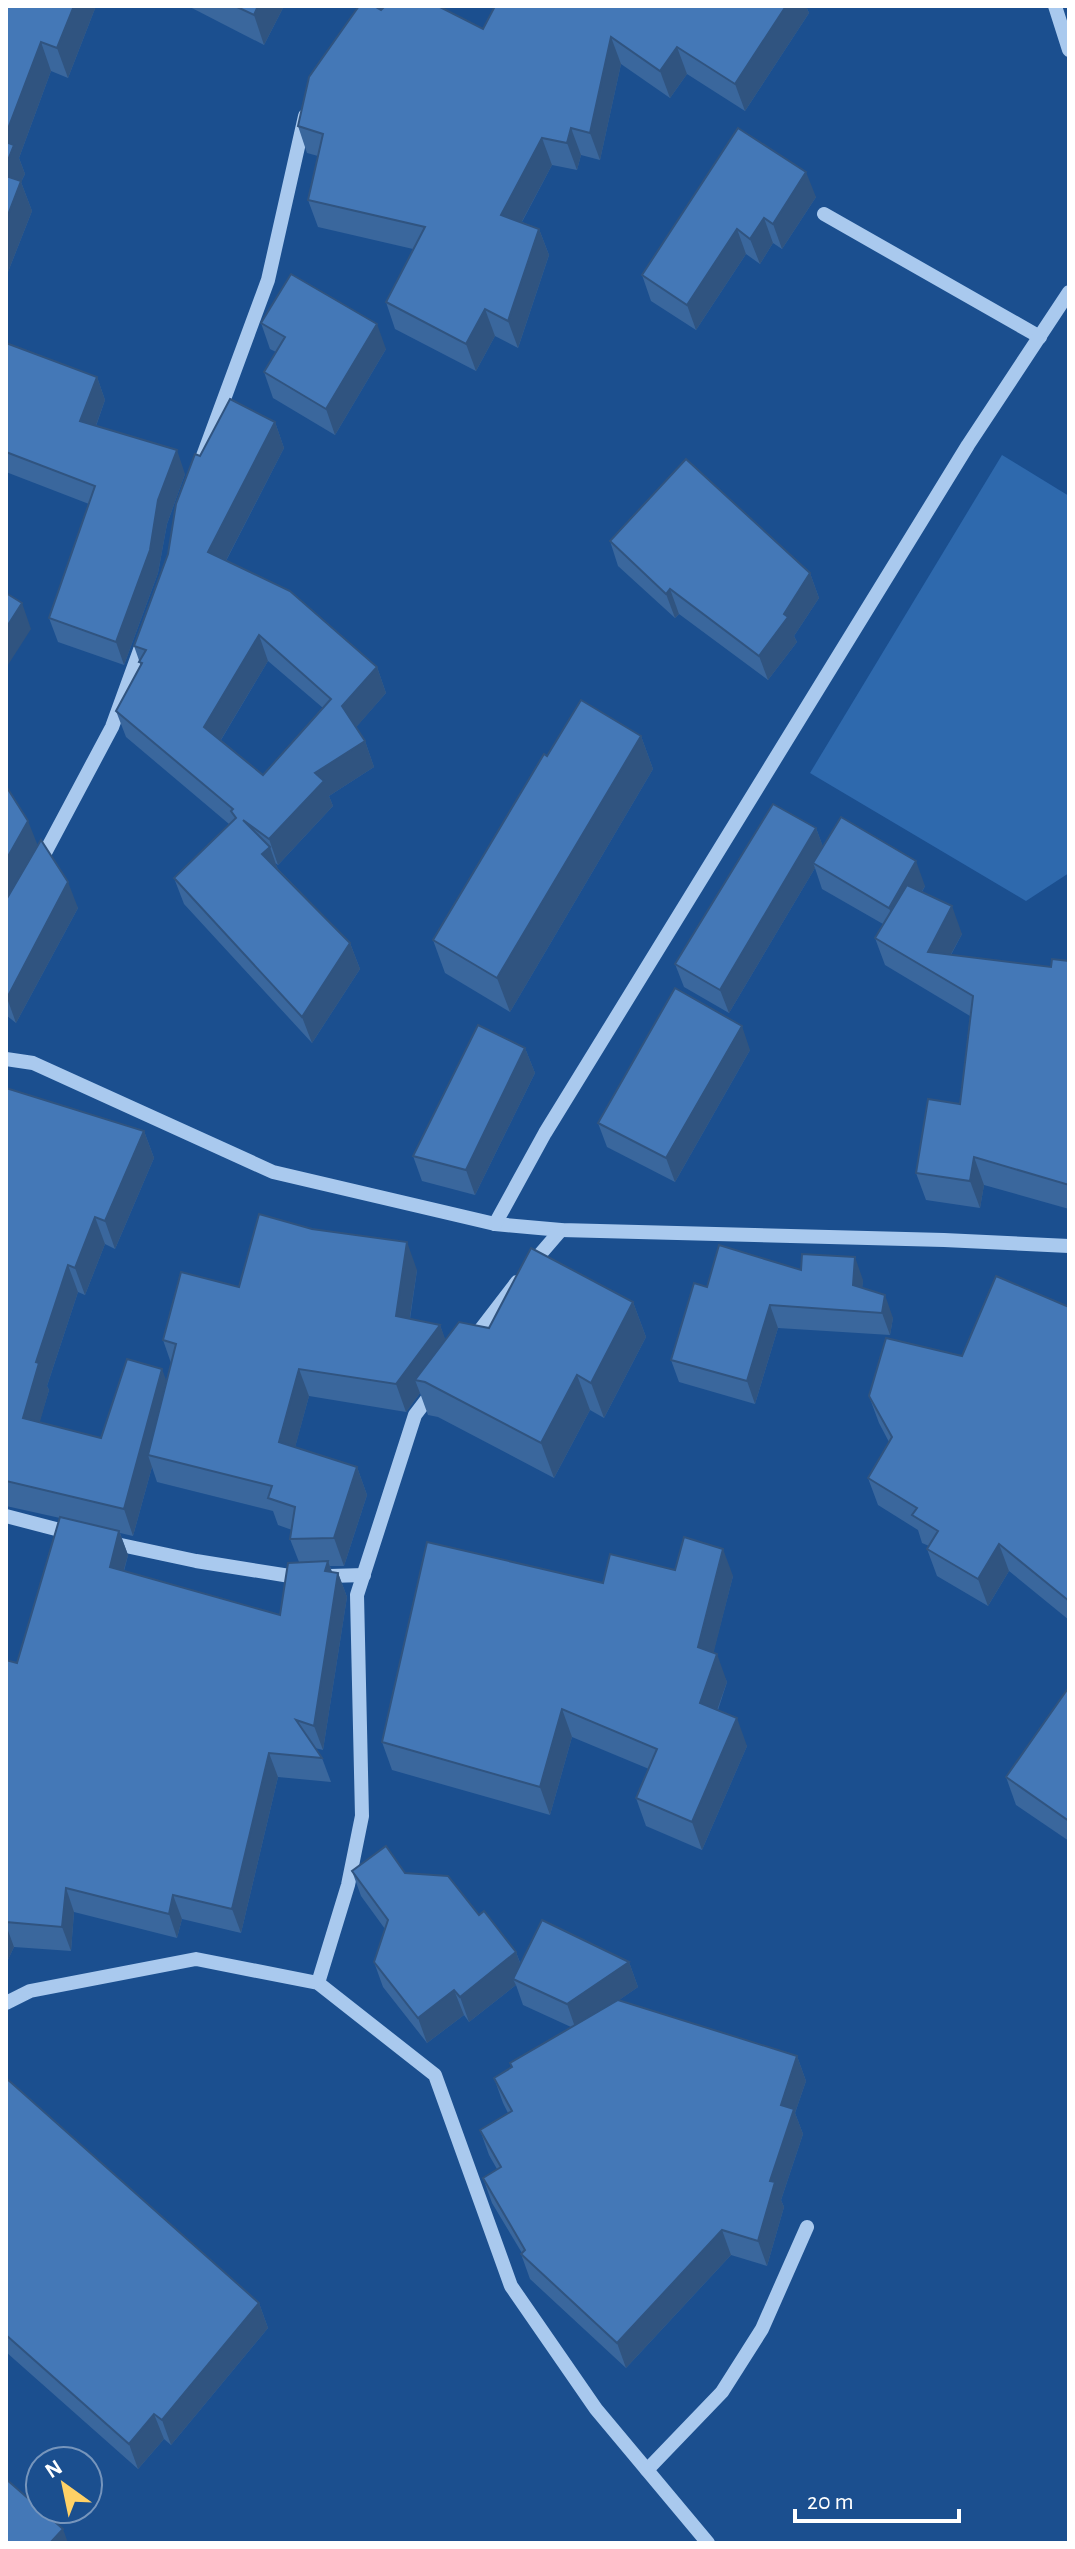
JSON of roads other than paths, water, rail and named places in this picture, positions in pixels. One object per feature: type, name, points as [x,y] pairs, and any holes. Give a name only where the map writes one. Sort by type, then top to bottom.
[{"type":"street","points":[[1055,6],[1069,50]]},
{"type":"street","points":[[198,469],[268,280],[309,100]]},
{"type":"street","points":[[824,214],[1040,337]]},
{"type":"street","points":[[495,1224],[545,1133],[968,445],[1069,292]]},
{"type":"street","points":[[28,883],[112,727],[147,631]]},
{"type":"street","points":[[6,1059],[33,1063],[273,1172],[495,1224],[561,1230],[1069,1246]]},
{"type":"street","points":[[460,1355],[561,1230]]},
{"type":"street","points":[[318,1983],[348,1885],[362,1816],[357,1595],[415,1415],[442,1379]]},
{"type":"street","points":[[6,1516],[49,1529],[210,1564],[296,1577],[364,1575]]},
{"type":"street","points":[[6,2003],[30,1991],[196,1959],[318,1983],[435,2075],[511,2286],[596,2409],[708,2543]]},
{"type":"street","points":[[647,2470],[722,2392],[762,2329],[807,2227]]}]
